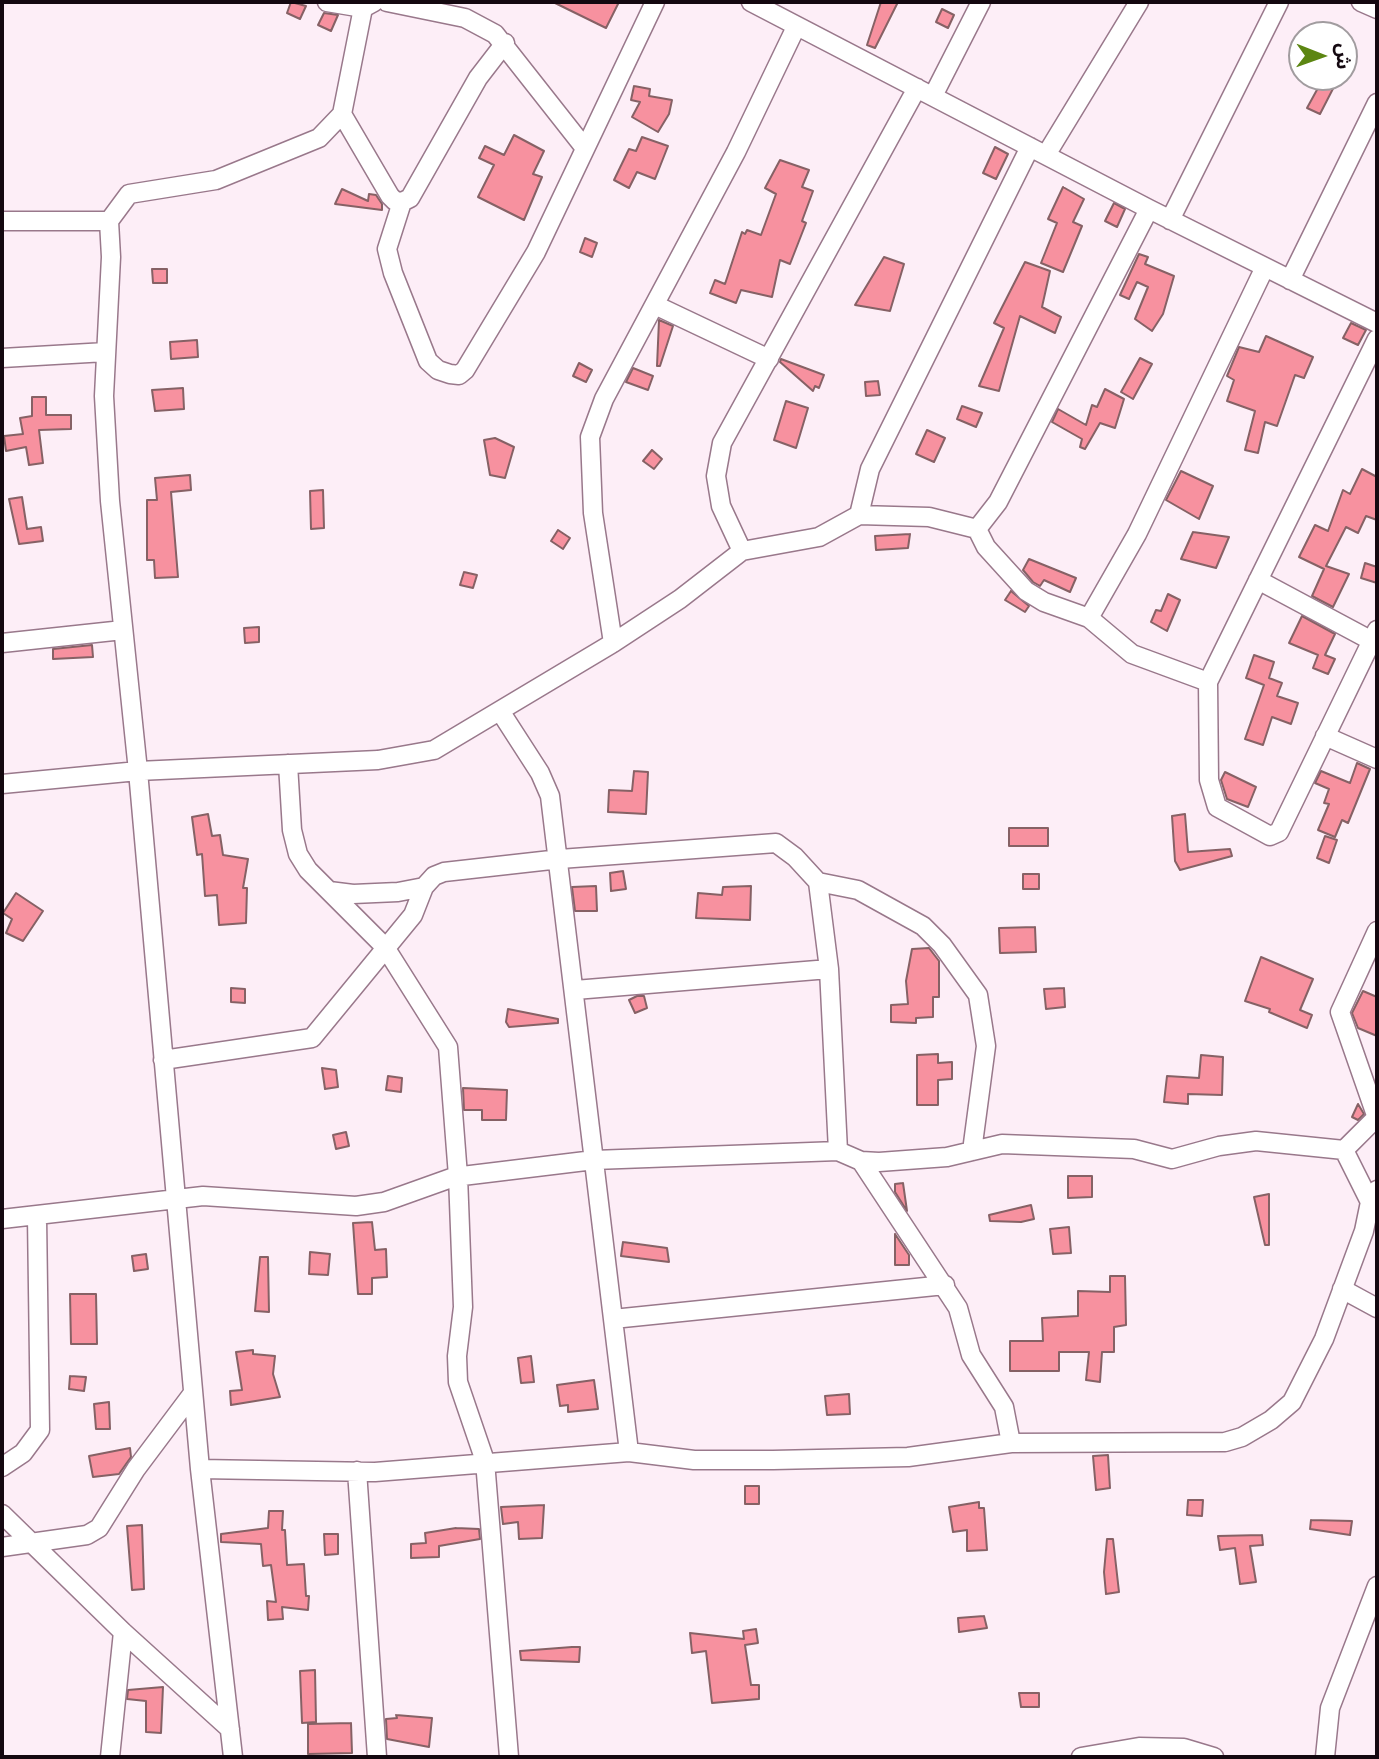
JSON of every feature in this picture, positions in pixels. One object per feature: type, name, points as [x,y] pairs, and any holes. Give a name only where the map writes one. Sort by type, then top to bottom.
[{"type":"street","points":[[233,1757],[200,1469],[138,771],[110,501],[104,397],[111,257],[109,220],[129,194],[216,180],[319,138],[342,114],[369,5],[327,2]]},
{"type":"street","points":[[387,2],[465,18],[495,34],[505,43],[584,146]]},
{"type":"street","points":[[402,202],[387,249],[393,273],[428,360],[438,370],[459,375],[465,370],[536,252],[584,146],[655,2]]},
{"type":"street","points":[[751,2],[1170,220],[1377,323]]},
{"type":"street","points":[[742,551],[721,506],[716,475],[722,443],[925,92],[981,2]]},
{"type":"street","points":[[859,515],[870,468],[1038,151],[1139,2]]},
{"type":"street","points":[[1170,220],[1279,2]]},
{"type":"street","points":[[1360,2],[1377,9]]},
{"type":"street","points":[[613,643],[593,513],[590,437],[604,399],[736,152],[796,27]]},
{"type":"street","points":[[342,114],[390,196],[395,201],[402,202],[410,198],[478,78],[505,43]]},
{"type":"street","points":[[1290,280],[1377,103]]},
{"type":"street","points":[[976,529],[1004,491],[1149,209]]},
{"type":"street","points":[[2,221],[109,220]]},
{"type":"street","points":[[1089,618],[1137,534],[1265,267]]},
{"type":"street","points":[[655,305],[769,359]]},
{"type":"street","points":[[1258,580],[1374,635],[1279,832],[1270,836],[1217,807],[1213,800],[1209,780],[1209,682],[1258,580],[1377,339]]},
{"type":"street","points":[[2,358],[106,352]]},
{"type":"street","points":[[2,784],[138,771],[400,759],[434,750],[613,643],[680,599],[742,551],[819,537],[859,515],[929,517],[976,529],[986,547],[1026,591],[1044,602],[1089,618],[1132,654],[1209,682]]},
{"type":"street","points":[[2,643],[123,630]]},
{"type":"street","points":[[500,711],[541,773],[550,796],[560,859],[629,1452]]},
{"type":"street","points":[[1325,736],[1377,759]]},
{"type":"street","points":[[288,764],[292,830],[298,854],[308,870],[385,947],[447,1043],[458,1176],[463,1307],[457,1356],[458,1382],[485,1461],[509,1757]]},
{"type":"street","points":[[163,1060],[312,1038],[412,915],[424,887],[434,876],[444,872],[560,859],[776,843],[811,872],[818,882],[829,969],[838,1151]]},
{"type":"street","points":[[818,882],[858,890],[923,926],[942,946],[978,995],[986,1046],[972,1150]]},
{"type":"street","points":[[329,891],[353,894],[424,887]]},
{"type":"street","points":[[1344,1150],[1377,1117],[1340,1012],[1377,931]]},
{"type":"street","points":[[575,990],[829,969]]},
{"type":"street","points":[[2,1219],[203,1196],[356,1206],[384,1202],[458,1176],[594,1160],[838,1151],[861,1161],[947,1157],[1002,1144],[1134,1149],[1172,1159],[1219,1146],[1256,1141],[1344,1150]]},
{"type":"street","points":[[200,1469],[357,1471],[629,1452],[694,1460],[908,1457],[1011,1443],[1225,1442],[1242,1437],[1271,1420],[1292,1402],[1312,1367],[1364,1231],[1373,1196],[1344,1150]]},
{"type":"street","points":[[861,1161],[958,1308],[971,1355],[1004,1407],[1011,1443]]},
{"type":"street","points":[[2,1467],[23,1453],[40,1430],[37,1217]]},
{"type":"street","points":[[613,1319],[945,1285]]},
{"type":"street","points":[[1342,1289],[1377,1308]]},
{"type":"street","points":[[2,1547],[36,1545],[87,1535],[99,1528],[136,1469],[193,1393]]},
{"type":"street","points":[[357,1471],[377,1757]]},
{"type":"street","points":[[2,1514],[123,1633],[230,1730]]},
{"type":"street","points":[[1325,1757],[1330,1708],[1377,1586]]},
{"type":"street","points":[[110,1757],[123,1633]]},
{"type":"street","points":[[1082,1757],[1139,1746],[1192,1749],[1214,1757]]},
{"type":"building","points":[[291,2],[306,6],[300,19],[287,13]]},
{"type":"building","points":[[553,2],[619,2],[606,28]]},
{"type":"building","points":[[881,2],[898,2],[875,48],[867,45]]},
{"type":"building","points":[[942,9],[954,15],[948,28],[936,22]]},
{"type":"building","points":[[324,13],[338,15],[331,31],[318,25]]},
{"type":"building","points":[[634,86],[650,89],[649,96],[672,100],[669,114],[658,132],[632,117],[640,102],[631,100]]},
{"type":"building","points":[[1316,91],[1332,91],[1320,114],[1307,108]]},
{"type":"building","points":[[514,135],[544,151],[533,174],[542,177],[524,220],[478,197],[494,165],[479,158],[485,146],[504,155]]},
{"type":"building","points":[[642,137],[668,146],[655,179],[637,172],[629,188],[614,180],[629,149],[636,151]]},
{"type":"building","points":[[995,147],[1008,154],[996,179],[983,173]]},
{"type":"building","points":[[780,160],[809,170],[802,187],[813,191],[802,221],[806,223],[790,264],[780,260],[772,297],[741,290],[736,303],[710,293],[715,280],[725,284],[742,232],[745,234],[747,230],[761,235],[776,194],[765,188]]},
{"type":"building","points":[[1063,187],[1084,199],[1073,222],[1082,226],[1063,272],[1041,263],[1057,223],[1048,219]]},
{"type":"building","points":[[342,189],[368,201],[369,194],[376,195],[382,204],[382,210],[335,204]]},
{"type":"building","points":[[1114,203],[1125,209],[1117,227],[1105,221]]},
{"type":"building","points":[[585,238],[597,243],[592,257],[580,252]]},
{"type":"building","points":[[1139,254],[1148,257],[1145,264],[1174,276],[1163,314],[1152,331],[1135,319],[1148,287],[1137,282],[1129,299],[1120,295]]},
{"type":"building","points":[[884,257],[904,264],[890,311],[855,305]]},
{"type":"building","points":[[1025,262],[1050,271],[1042,307],[1061,317],[1055,333],[1020,316],[999,391],[979,386],[1004,328],[994,323]]},
{"type":"building","points":[[152,269],[167,269],[167,283],[153,283]]},
{"type":"building","points":[[659,320],[673,326],[660,366],[657,366]]},
{"type":"building","points":[[1351,323],[1366,330],[1358,345],[1343,338]]},
{"type":"building","points":[[1266,336],[1313,357],[1304,378],[1295,375],[1277,426],[1265,422],[1258,453],[1245,450],[1255,411],[1227,401],[1234,380],[1227,376],[1239,347],[1259,352]]},
{"type":"building","points":[[197,340],[198,357],[171,359],[170,342]]},
{"type":"building","points":[[1140,358],[1152,364],[1133,399],[1121,392]]},
{"type":"building","points":[[781,359],[824,375],[819,388],[815,386],[813,391],[780,362]]},
{"type":"building","points":[[579,363],[592,370],[586,382],[573,376]]},
{"type":"building","points":[[633,368],[653,376],[648,390],[626,382]]},
{"type":"building","points":[[878,381],[880,395],[866,396],[865,382]]},
{"type":"building","points":[[183,388],[184,409],[155,411],[152,390]]},
{"type":"building","points":[[1105,389],[1124,399],[1115,428],[1100,423],[1085,449],[1080,447],[1082,439],[1052,422],[1058,409],[1086,425],[1092,405],[1097,407]]},
{"type":"building","points":[[32,397],[46,397],[46,415],[71,415],[71,429],[39,430],[43,463],[29,465],[26,447],[6,451],[4,436],[23,434],[20,418],[32,416]]},
{"type":"building","points":[[786,401],[808,408],[796,448],[774,440]]},
{"type":"building","points":[[962,406],[982,413],[976,427],[957,419]]},
{"type":"building","points":[[927,430],[945,438],[934,462],[916,454]]},
{"type":"building","points":[[495,438],[514,447],[505,478],[490,475],[484,440]]},
{"type":"building","points":[[652,450],[662,459],[654,469],[643,461]]},
{"type":"building","points":[[1362,469],[1377,477],[1377,520],[1366,516],[1358,533],[1346,527],[1326,566],[1349,574],[1333,607],[1312,596],[1324,569],[1299,557],[1315,525],[1328,531],[1343,490],[1350,494]]},
{"type":"building","points":[[1181,471],[1213,486],[1199,519],[1166,500]]},
{"type":"building","points":[[190,475],[191,490],[171,492],[178,577],[155,578],[154,560],[147,560],[147,500],[157,500],[155,478]]},
{"type":"building","points":[[323,490],[324,528],[311,529],[310,491]]},
{"type":"building","points":[[22,497],[27,529],[41,527],[43,541],[19,544],[9,499]]},
{"type":"building","points":[[558,530],[570,538],[563,549],[551,541]]},
{"type":"building","points":[[1193,532],[1229,537],[1216,568],[1181,559]]},
{"type":"building","points":[[910,534],[908,548],[876,550],[875,536]]},
{"type":"building","points":[[1029,559],[1076,578],[1070,592],[1044,580],[1040,586],[1033,582],[1023,570]]},
{"type":"building","points":[[1365,563],[1377,567],[1377,583],[1361,578]]},
{"type":"building","points":[[464,572],[477,575],[473,588],[460,585]]},
{"type":"building","points":[[1011,591],[1029,606],[1025,612],[1005,600]]},
{"type":"building","points":[[1168,594],[1180,600],[1167,631],[1151,622],[1156,610],[1161,611]]},
{"type":"building","points":[[1302,616],[1335,634],[1325,655],[1335,659],[1328,674],[1313,668],[1318,655],[1289,643]]},
{"type":"building","points":[[259,627],[259,642],[245,643],[244,628]]},
{"type":"building","points":[[92,645],[93,657],[53,659],[53,649]]},
{"type":"building","points":[[1254,655],[1274,662],[1269,678],[1282,683],[1277,696],[1298,703],[1291,724],[1272,717],[1263,745],[1245,739],[1264,685],[1246,678]]},
{"type":"building","points":[[1357,763],[1370,769],[1348,823],[1342,820],[1335,837],[1318,830],[1329,804],[1324,803],[1329,789],[1315,783],[1321,771],[1350,783]]},
{"type":"building","points":[[634,771],[648,772],[646,814],[608,812],[609,790],[632,791]]},
{"type":"building","points":[[1225,772],[1256,787],[1248,807],[1227,799],[1221,780]]},
{"type":"building","points":[[208,814],[212,836],[220,835],[223,855],[248,859],[243,888],[247,888],[246,923],[219,925],[217,895],[205,896],[202,854],[197,855],[192,817]]},
{"type":"building","points":[[1185,814],[1188,852],[1230,849],[1232,856],[1180,870],[1175,861],[1172,816]]},
{"type":"building","points":[[1009,828],[1048,828],[1048,846],[1009,846]]},
{"type":"building","points":[[1325,836],[1337,840],[1329,863],[1317,858]]},
{"type":"building","points":[[623,871],[626,889],[611,891],[610,873]]},
{"type":"building","points":[[1023,874],[1039,874],[1039,889],[1023,889]]},
{"type":"building","points":[[596,886],[597,911],[575,911],[572,887]]},
{"type":"building","points":[[751,886],[750,920],[696,918],[698,893],[722,895],[723,887]]},
{"type":"building","points":[[16,893],[43,911],[23,941],[6,933],[12,919],[3,913]]},
{"type":"building","points":[[1035,927],[1036,952],[1000,953],[999,928]]},
{"type":"building","points":[[929,948],[939,961],[939,997],[933,997],[933,1017],[916,1018],[916,1023],[891,1022],[891,1005],[908,1004],[906,981],[912,949]]},
{"type":"building","points":[[1261,957],[1313,979],[1300,1010],[1312,1015],[1307,1028],[1269,1012],[1270,1009],[1245,1001]]},
{"type":"building","points":[[231,988],[245,989],[245,1003],[231,1002]]},
{"type":"building","points":[[1064,988],[1065,1007],[1046,1009],[1044,989]]},
{"type":"building","points":[[1363,991],[1377,997],[1377,1036],[1358,1028],[1352,1013]]},
{"type":"building","points":[[644,996],[647,1008],[635,1013],[629,1000]]},
{"type":"building","points":[[508,1009],[558,1019],[558,1023],[509,1027],[506,1022]]},
{"type":"building","points":[[938,1054],[938,1063],[952,1062],[952,1079],[938,1080],[938,1105],[917,1105],[917,1055]]},
{"type":"building","points":[[1201,1055],[1223,1057],[1222,1095],[1188,1094],[1188,1104],[1164,1102],[1167,1076],[1199,1078]]},
{"type":"building","points":[[322,1068],[336,1070],[338,1087],[325,1089]]},
{"type":"building","points":[[388,1076],[402,1078],[401,1092],[386,1090]]},
{"type":"building","points":[[463,1088],[507,1090],[506,1120],[482,1120],[482,1110],[464,1110]]},
{"type":"building","points":[[1358,1104],[1364,1114],[1358,1120],[1352,1117]]},
{"type":"building","points":[[346,1132],[349,1146],[336,1149],[333,1135]]},
{"type":"building","points":[[1068,1176],[1092,1176],[1092,1197],[1068,1198]]},
{"type":"building","points":[[903,1183],[907,1211],[895,1192],[895,1184]]},
{"type":"building","points":[[1269,1194],[1269,1245],[1265,1245],[1254,1197]]},
{"type":"building","points":[[1031,1205],[1034,1219],[1021,1222],[990,1221],[989,1215]]},
{"type":"building","points":[[372,1222],[375,1250],[386,1249],[387,1277],[372,1278],[372,1294],[358,1294],[353,1223]]},
{"type":"building","points":[[1069,1227],[1071,1253],[1053,1254],[1050,1229]]},
{"type":"building","points":[[895,1234],[909,1255],[909,1265],[895,1265]]},
{"type":"building","points":[[623,1242],[667,1248],[669,1262],[621,1256]]},
{"type":"building","points":[[310,1252],[330,1254],[328,1275],[309,1274]]},
{"type":"building","points":[[146,1254],[148,1269],[134,1271],[132,1256]]},
{"type":"building","points":[[260,1257],[268,1257],[269,1312],[255,1311]]},
{"type":"building","points":[[1110,1276],[1125,1276],[1126,1325],[1114,1327],[1114,1352],[1102,1352],[1100,1382],[1086,1380],[1089,1352],[1059,1352],[1059,1371],[1010,1371],[1010,1341],[1043,1341],[1042,1318],[1078,1316],[1078,1291],[1110,1292]]},
{"type":"building","points":[[70,1294],[96,1294],[97,1344],[71,1344]]},
{"type":"building","points":[[253,1350],[253,1354],[275,1356],[273,1374],[280,1397],[231,1405],[230,1391],[242,1390],[236,1352]]},
{"type":"building","points":[[531,1356],[534,1382],[521,1383],[518,1358]]},
{"type":"building","points":[[70,1376],[86,1377],[84,1391],[69,1389]]},
{"type":"building","points":[[594,1380],[598,1409],[568,1412],[568,1405],[560,1406],[557,1385]]},
{"type":"building","points":[[849,1394],[850,1414],[827,1415],[825,1396]]},
{"type":"building","points":[[109,1402],[110,1429],[96,1429],[94,1404]]},
{"type":"building","points":[[130,1448],[131,1457],[119,1474],[93,1477],[89,1456]]},
{"type":"building","points":[[1108,1455],[1110,1488],[1096,1490],[1093,1456]]},
{"type":"building","points":[[745,1486],[759,1486],[759,1504],[745,1504]]},
{"type":"building","points":[[1188,1500],[1203,1500],[1202,1516],[1187,1515]]},
{"type":"building","points":[[979,1502],[979,1508],[984,1508],[987,1550],[967,1551],[967,1530],[953,1532],[949,1507]]},
{"type":"building","points":[[544,1505],[542,1538],[519,1539],[518,1522],[503,1524],[501,1507]]},
{"type":"building","points":[[269,1511],[283,1511],[282,1530],[285,1530],[287,1565],[304,1564],[306,1596],[309,1596],[308,1610],[282,1607],[283,1619],[268,1620],[267,1601],[276,1602],[271,1565],[263,1566],[261,1544],[221,1542],[221,1534],[268,1528]]},
{"type":"building","points":[[1311,1520],[1352,1521],[1350,1535],[1310,1529]]},
{"type":"building","points":[[142,1525],[144,1589],[132,1590],[127,1526]]},
{"type":"building","points":[[456,1528],[479,1529],[480,1539],[439,1546],[439,1557],[411,1558],[411,1544],[426,1543],[425,1533]]},
{"type":"building","points":[[324,1534],[338,1534],[338,1554],[325,1555]]},
{"type":"building","points":[[1262,1535],[1263,1545],[1250,1546],[1256,1582],[1240,1584],[1235,1548],[1220,1550],[1218,1536]]},
{"type":"building","points":[[1107,1539],[1113,1539],[1119,1592],[1106,1594],[1104,1572]]},
{"type":"building","points":[[984,1616],[987,1628],[959,1632],[958,1618]]},
{"type":"building","points":[[756,1629],[758,1643],[745,1645],[751,1685],[759,1685],[759,1699],[712,1703],[706,1651],[692,1653],[690,1633],[744,1639],[743,1631]]},
{"type":"building","points":[[580,1647],[579,1662],[521,1660],[520,1651]]},
{"type":"building","points":[[315,1670],[316,1722],[302,1723],[300,1671]]},
{"type":"building","points":[[163,1687],[161,1733],[146,1732],[146,1701],[127,1699],[128,1690]]},
{"type":"building","points":[[1019,1693],[1039,1693],[1039,1707],[1021,1707]]},
{"type":"building","points":[[396,1715],[432,1718],[429,1747],[387,1739],[386,1719],[397,1718]]},
{"type":"building","points":[[351,1723],[352,1753],[308,1754],[308,1724]]}]
